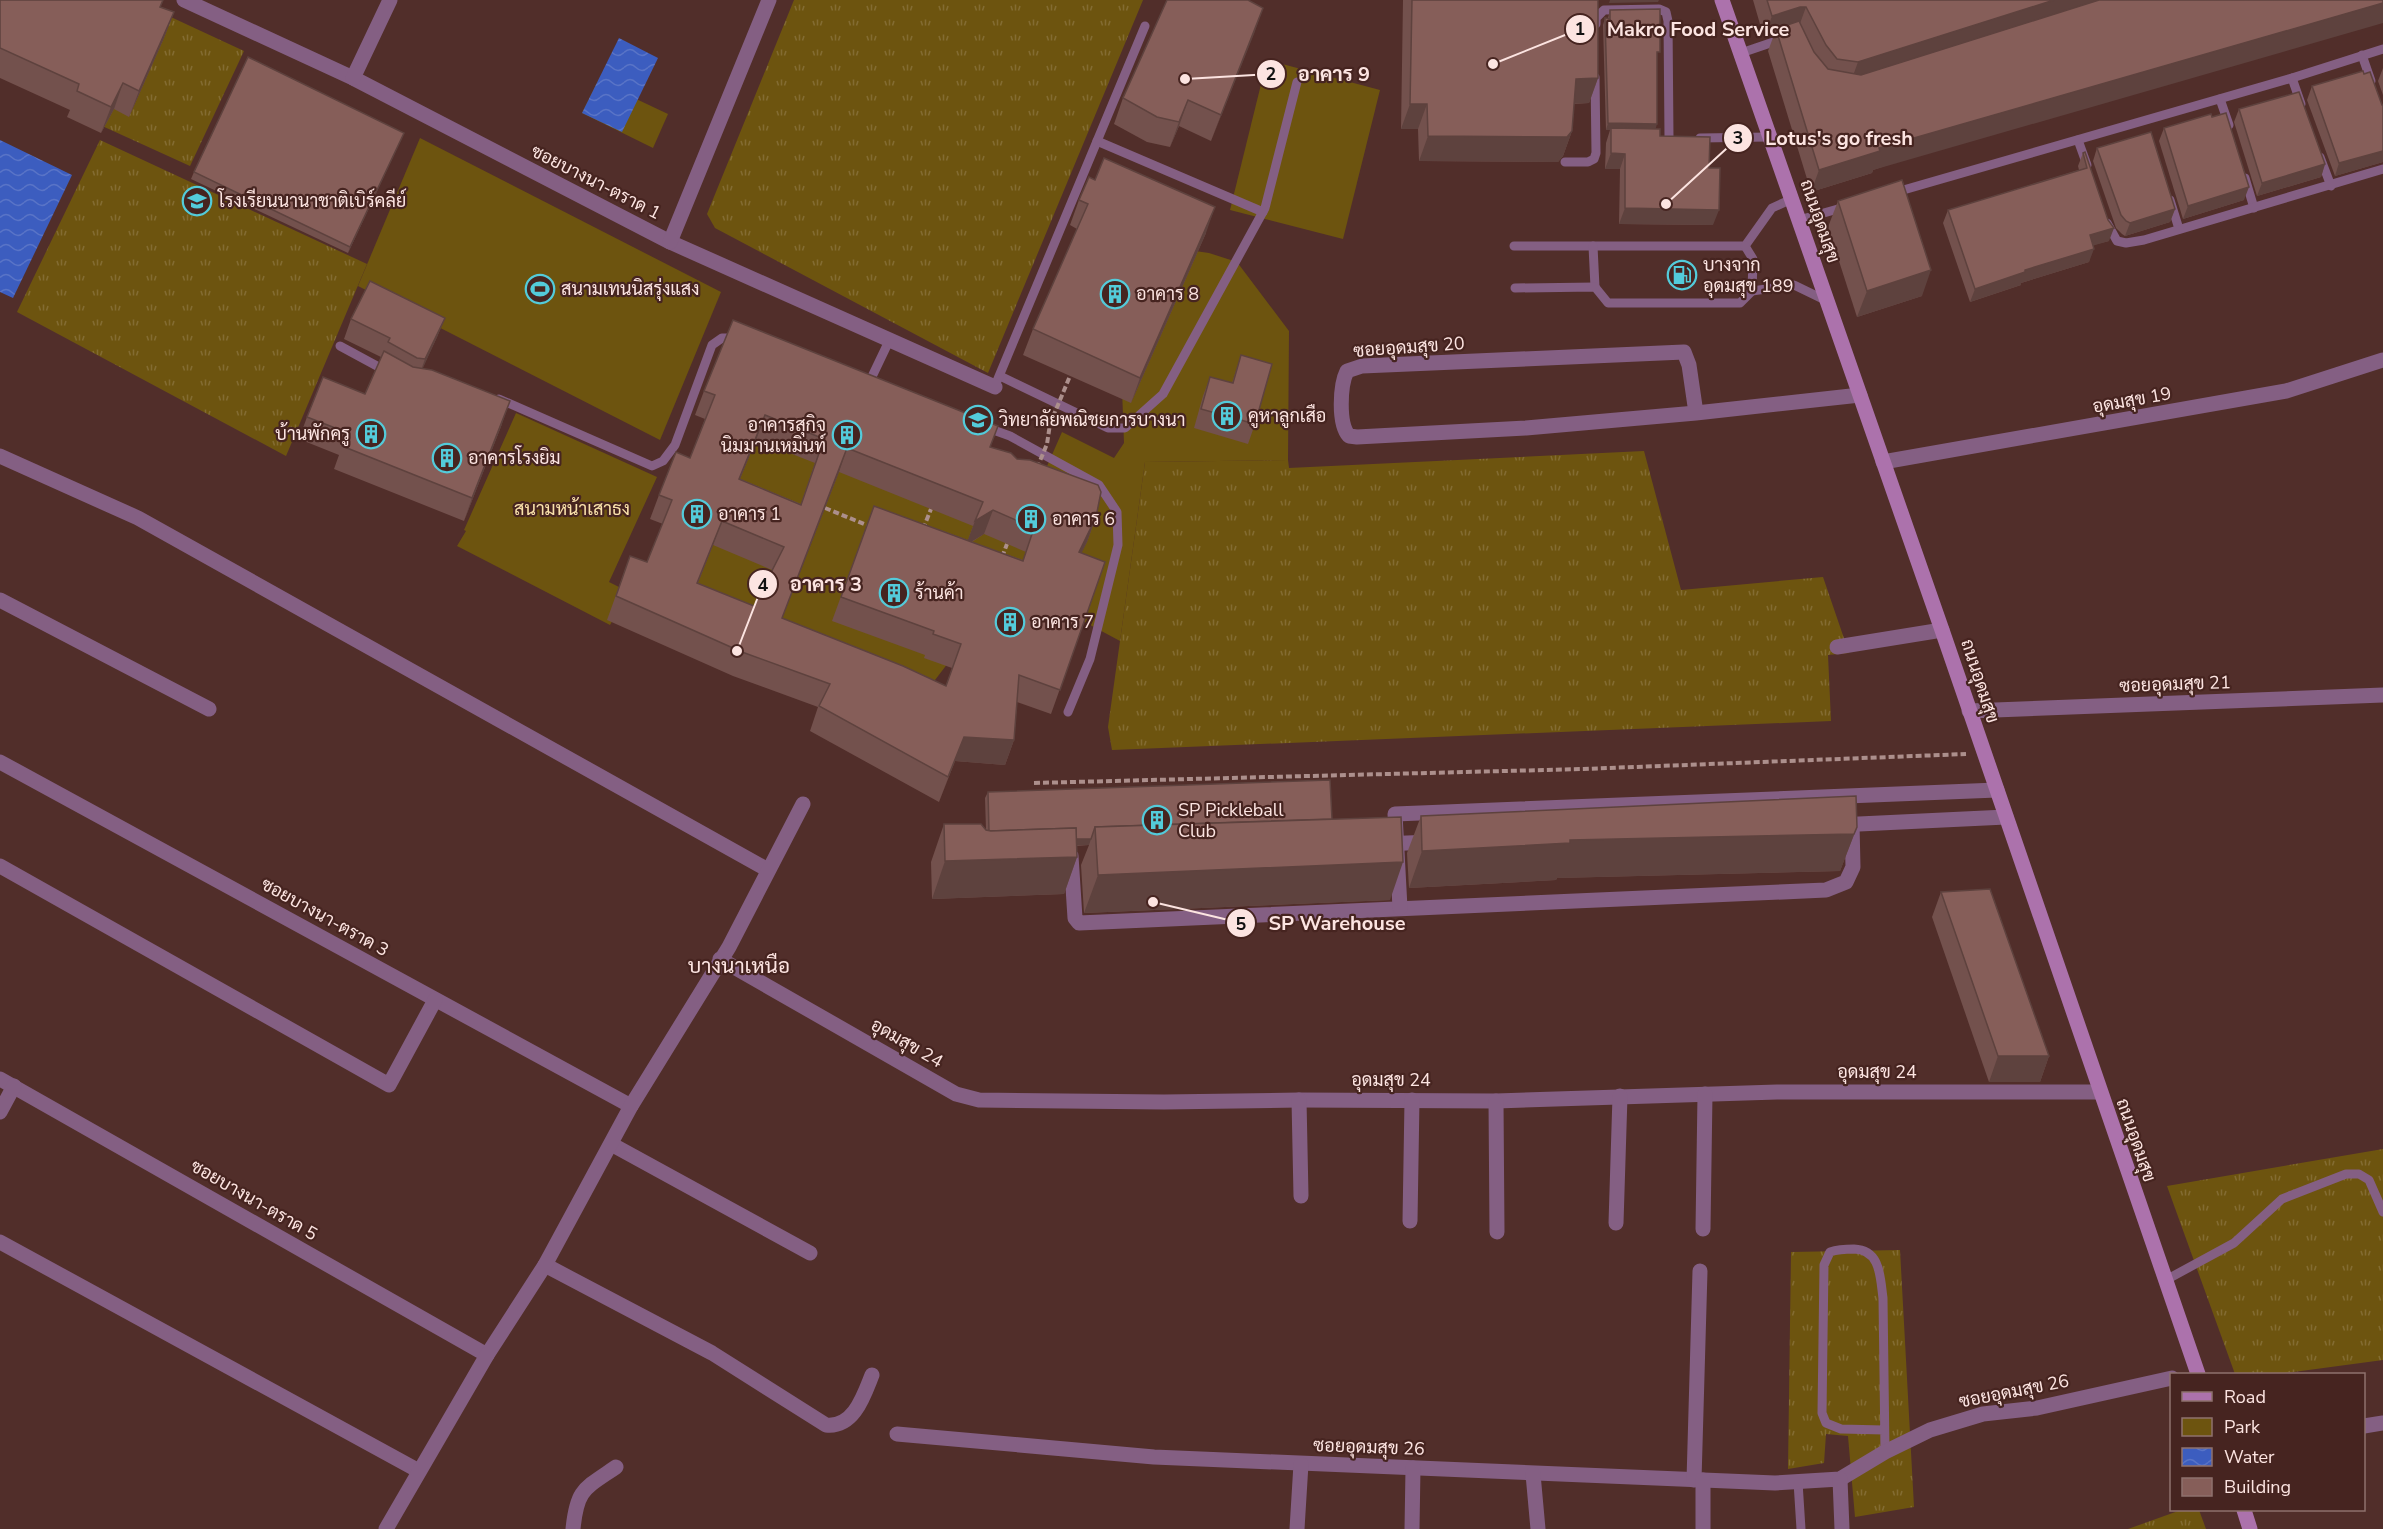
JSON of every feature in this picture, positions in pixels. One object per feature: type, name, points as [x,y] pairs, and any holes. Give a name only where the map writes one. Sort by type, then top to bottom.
[{"type":"main road","name":"ถนนอุดมสุข","points":[[1722,0],[1942,630],[2164,1281],[2193,1373]]},
{"type":"main road","points":[[2245,1511],[2250,1529]]},
{"type":"street","name":"ซอยบางนา-ตราด 1","points":[[184,0],[353,78],[670,242],[889,341],[997,382]]},
{"type":"street","points":[[353,78],[390,0]]},
{"type":"street","points":[[670,242],[769,0]]},
{"type":"street","name":"ซอยอุดมสุข 20","points":[[1696,413],[1689,365],[1684,352],[1362,366],[1347,371],[1342,381],[1342,425],[1349,436],[1357,437],[1526,428],[1696,413],[1860,395]]},
{"type":"street","name":"อุดมสุข 19","points":[[1883,462],[2286,392],[2382,364]]},
{"type":"street","points":[[0,456],[138,518],[768,870]]},
{"type":"street","points":[[0,600],[209,709]]},
{"type":"street","points":[[1837,647],[1942,630]]},
{"type":"street","name":"ซอยอุดมสุข 21","points":[[1969,711],[2383,695]]},
{"type":"street","name":"ซอยบางนา-ตราด 3","points":[[0,762],[631,1107]]},
{"type":"street","points":[[1400,908],[1395,814],[1996,790]]},
{"type":"street","points":[[1071,856],[1074,918],[1079,923],[1826,890],[1846,882],[1853,867],[1864,795]]},
{"type":"street","points":[[386,1529],[487,1355],[545,1265],[631,1107],[729,947],[803,804]]},
{"type":"street","points":[[1828,825],[2006,817]]},
{"type":"street","points":[[1362,845],[1445,842]]},
{"type":"street","points":[[0,866],[389,1085],[435,999]]},
{"type":"street","name":"อุดมสุข 24","points":[[720,959],[956,1094],[979,1100],[1496,1101],[1705,1094],[2099,1092]]},
{"type":"street","name":"ซอยบางนา-ตราด 5","points":[[0,1079],[487,1355]]},
{"type":"street","points":[[0,1112],[14,1086]]},
{"type":"street","points":[[1703,1229],[1705,1094]]},
{"type":"street","points":[[1616,1223],[1620,1096]]},
{"type":"street","points":[[1299,1100],[1301,1196]]},
{"type":"street","points":[[1410,1221],[1412,1100]]},
{"type":"street","points":[[1496,1101],[1497,1232]]},
{"type":"street","points":[[611,1144],[810,1253]]},
{"type":"street","points":[[0,1242],[419,1471]]},
{"type":"street","points":[[545,1265],[712,1353],[826,1425],[832,1426],[850,1417],[860,1403],[872,1375]]},
{"type":"street","points":[[1700,1271],[1698,1480],[1703,1529]]},
{"type":"street","name":"ซอยอุดมสุข 26","points":[[897,1434],[1154,1457],[1533,1474],[1798,1482],[1840,1479],[1885,1452],[1930,1430],[1983,1414],[2037,1408],[2170,1378]]},
{"type":"street","points":[[2365,1426],[2383,1423]]},
{"type":"street","points":[[1297,1529],[1301,1464]]},
{"type":"street","points":[[573,1529],[579,1496],[585,1488],[616,1467]]},
{"type":"street","points":[[1412,1529],[1413,1468]]},
{"type":"street","points":[[1533,1474],[1538,1529]]},
{"type":"street","points":[[1840,1479],[1842,1529]]},
{"type":"lane","points":[[1596,30],[1594,14],[1604,10],[1659,9],[1666,12],[1669,138]]},
{"type":"lane","points":[[1145,26],[997,382],[1108,428],[1125,428],[1163,394],[1263,212],[1297,82]]},
{"type":"lane","points":[[1741,53],[1794,35]]},
{"type":"lane","points":[[1888,195],[2292,78],[2383,49]]},
{"type":"lane","points":[[2362,56],[2376,95]]},
{"type":"lane","points":[[1565,162],[1588,162],[1594,159],[1595,65]]},
{"type":"lane","points":[[2292,78],[2304,110]]},
{"type":"lane","points":[[2220,99],[2230,131]]},
{"type":"lane","points":[[2146,121],[2149,131]]},
{"type":"lane","points":[[1596,136],[1606,136]]},
{"type":"lane","points":[[1691,138],[1769,137]]},
{"type":"lane","points":[[1659,138],[1680,138]]},
{"type":"lane","points":[[1097,141],[1263,212]]},
{"type":"lane","points":[[2078,141],[2090,174]]},
{"type":"lane","points":[[2315,142],[2331,186]]},
{"type":"lane","points":[[2241,164],[2254,208]]},
{"type":"lane","points":[[2102,208],[2109,231],[2117,241],[2126,243],[2331,186],[2383,169]]},
{"type":"lane","points":[[2166,186],[2179,229]]},
{"type":"lane","points":[[1745,246],[1772,208],[1792,199]]},
{"type":"lane","points":[[1798,220],[1854,204]]},
{"type":"lane","points":[[1514,246],[1745,246]]},
{"type":"lane","points":[[1593,246],[1595,287],[1608,303],[1740,303],[1752,291],[1794,285],[1827,302]]},
{"type":"lane","points":[[1745,246],[1753,258],[1752,291]]},
{"type":"lane","points":[[1515,288],[1595,287]]},
{"type":"lane","points":[[487,394],[652,466],[663,461],[675,446],[712,345],[722,338],[740,338],[751,342]]},
{"type":"lane","points":[[868,385],[889,341]]},
{"type":"lane","points":[[340,346],[399,378]]},
{"type":"lane","points":[[858,381],[879,388]]},
{"type":"lane","points":[[977,424],[1010,436],[1100,485],[1117,512],[1118,545],[1090,659],[1068,712]]},
{"type":"lane","points":[[2164,1281],[2234,1243],[2282,1199],[2346,1174],[2360,1174],[2369,1180],[2383,1212]]},
{"type":"lane","points":[[1884,1430],[1841,1429],[1826,1423],[1822,1413],[1824,1265],[1830,1252],[1838,1249],[1864,1249],[1875,1258],[1879,1274],[1883,1298],[1885,1452]]},
{"type":"lane","points":[[1798,1482],[1801,1529]]},
{"type":"path","points":[[1033,477],[1047,444],[1050,424],[1070,376]]},
{"type":"path","points":[[825,508],[876,528]]},
{"type":"path","points":[[921,535],[931,509]]},
{"type":"path","points":[[999,564],[1007,544]]},
{"type":"path","points":[[1034,783],[1583,769],[1984,754]]},
{"type":"green space","points":[[794,0],[1143,0],[988,373],[715,228],[707,214]]},
{"type":"green space","points":[[160,12],[244,51],[190,166],[100,125]]},
{"type":"green space","points":[[1267,60],[1380,90],[1343,239],[1230,210]]},
{"type":"green space","points":[[598,81],[668,114],[653,148],[582,113]]},
{"type":"green space","name":"สนามเทนนิสรุ่งแสง","points":[[420,138],[721,292],[660,440],[358,286]]},
{"type":"green space","points":[[100,140],[367,264],[286,456],[17,312]]},
{"type":"green space","points":[[1181,249],[1209,253],[1237,262],[1289,331],[1288,460],[1145,462],[1120,641],[1010,582],[909,714],[683,619],[757,431],[1019,530],[1062,432],[1114,458],[1124,443],[1122,389]]},
{"type":"green space","name":"สนามหน้าเสาธง","points":[[516,413],[657,477],[609,582],[629,592],[610,625],[457,546],[466,531],[464,530]]},
{"type":"green space","points":[[1644,451],[1681,590],[1823,577],[1849,653],[1828,655],[1831,721],[1112,750],[1108,727],[1145,462],[1288,460],[1289,468]]},
{"type":"green space","points":[[2383,1149],[2383,1360],[2286,1373],[2235,1373],[2167,1186]]},
{"type":"green space","points":[[1900,1250],[1914,1507],[1855,1517],[1848,1436],[1826,1434],[1824,1463],[1788,1469],[1791,1252]]},
{"type":"green space","points":[[2178,1511],[2199,1511],[2206,1529],[2128,1529]]},
{"type":"water","points":[[619,38],[658,58],[622,132],[582,113]]},
{"type":"water","points":[[0,140],[72,175],[13,298],[0,292]]},
{"type":"building","points":[[0,0],[163,0],[160,7],[174,12],[139,91],[123,83],[111,107],[77,91],[79,84],[0,48]]},
{"type":"building","points":[[1167,0],[1248,0],[1263,8],[1221,115],[1188,100],[1179,122],[1157,117],[1123,98]]},
{"type":"building","points":[[1412,0],[1598,0],[1598,78],[1576,79],[1572,131],[1567,137],[1428,136],[1427,104],[1410,104]]},
{"type":"building","points":[[1767,0],[2054,0],[1858,62],[1837,59],[1826,45],[1806,7],[1772,16]]},
{"type":"building","points":[[2099,0],[2383,0],[2383,3],[1879,148],[1880,151],[1819,170],[1776,29],[1799,21],[1814,52],[1828,69],[1861,75]]},
{"type":"building","points":[[1660,9],[1660,52],[1657,52],[1657,124],[1608,123],[1605,18],[1610,19],[1610,10]]},
{"type":"building","points":[[248,57],[404,133],[350,247],[194,172]]},
{"type":"building","points":[[2363,71],[2364,74],[2370,72],[2383,105],[2383,151],[2339,163],[2312,86]]},
{"type":"building","points":[[2299,92],[2325,164],[2262,183],[2239,109]]},
{"type":"building","points":[[2226,113],[2249,187],[2188,206],[2164,128],[2211,114],[2212,117]]},
{"type":"building","points":[[1611,128],[1660,129],[1660,136],[1710,137],[1709,168],[1720,168],[1719,210],[1625,208],[1625,154],[1611,153]]},
{"type":"building","points":[[2151,132],[2175,209],[2130,223],[2121,215],[2097,148]]},
{"type":"building","points":[[2085,152],[2108,220],[2114,228],[2090,235],[2094,249],[2025,270],[2025,272],[1975,289],[1948,210],[2087,168],[2083,153]]},
{"type":"building","name":"อาคาร 8","points":[[1104,158],[1215,207],[1140,378],[1033,329],[1088,204],[1079,200],[1089,177],[1095,180]]},
{"type":"building","points":[[1902,180],[1931,270],[1867,291],[1838,201]]},
{"type":"building","points":[[370,281],[445,318],[425,359],[417,358],[388,342],[390,338],[351,319]]},
{"type":"building","points":[[733,320],[998,426],[990,447],[1011,453],[1017,459],[1030,460],[1098,485],[1101,492],[1096,517],[1079,552],[1105,562],[1060,690],[1019,675],[1014,740],[964,737],[948,777],[819,706],[830,684],[742,652],[616,596],[630,556],[647,562],[672,500],[659,495],[676,452],[690,458],[715,395],[704,391]],"holes":[[[765,415],[824,439],[801,505],[739,479]],[[847,448],[983,502],[975,521],[993,510],[1034,528],[1023,561],[874,506],[841,597],[934,631],[933,634],[961,644],[946,686],[903,666],[782,618]],[[722,521],[784,547],[754,606],[697,583]]]},
{"type":"building","points":[[384,351],[413,367],[432,370],[510,401],[472,498],[342,446],[348,433],[307,417],[323,377],[365,394]]},
{"type":"building","points":[[1241,355],[1272,364],[1255,424],[1201,409],[1210,377],[1233,383]]},
{"type":"building","name":"SP Pickleball Club","points":[[1330,780],[1332,819],[1095,827],[1091,839],[1076,839],[1076,828],[989,831],[988,792]]},
{"type":"building","points":[[1856,796],[1857,827],[1854,834],[1570,840],[1570,843],[1422,851],[1421,816]]},
{"type":"building","points":[[1401,817],[1403,862],[1098,875],[1095,827]]},
{"type":"building","points":[[944,824],[981,824],[986,830],[991,831],[1076,828],[1077,857],[945,861]]},
{"type":"building","points":[[1990,889],[2049,1056],[1998,1056],[1941,892]]},
{"type":"place","name":"Makro Food Service","points":[[1493,64]]},
{"type":"place","name":"อาคาร 9","points":[[1185,79]]},
{"type":"place","name":"โรงเรียนนานาชาติเบิร์คลีย์","points":[[197,201]]},
{"type":"place","name":"Lotus's go fresh","points":[[1666,204]]},
{"type":"place","name":"บางจาก อุดมสุข 189","points":[[1682,275]]},
{"type":"place","name":"สนามเทนนิสรุ่งแสง","points":[[540,289]]},
{"type":"place","name":"อาคาร 8","points":[[1115,294]]},
{"type":"place","name":"คูหาลูกเสือ","points":[[1227,416]]},
{"type":"place","name":"วิทยาลัยพณิชยการบางนา","points":[[978,420]]},
{"type":"place","name":"บ้านพักครู","points":[[371,434]]},
{"type":"place","name":"อาคารสุกิจ นิมมานเหมินท์","points":[[847,435]]},
{"type":"place","name":"อาคารโรงยิม","points":[[447,458]]},
{"type":"place","name":"อาคาร 1","points":[[697,514]]},
{"type":"place","name":"อาคาร 6","points":[[1031,519]]},
{"type":"place","name":"ร้านค้า","points":[[894,593]]},
{"type":"place","name":"อาคาร 7","points":[[1010,622]]},
{"type":"place","name":"อาคาร 3","points":[[737,651]]},
{"type":"place","name":"SP Pickleball Club","points":[[1157,820]]},
{"type":"place","name":"SP Warehouse","points":[[1153,902]]},
{"type":"district","name":"บางนาเหนือ","points":[[739,966]]}]
